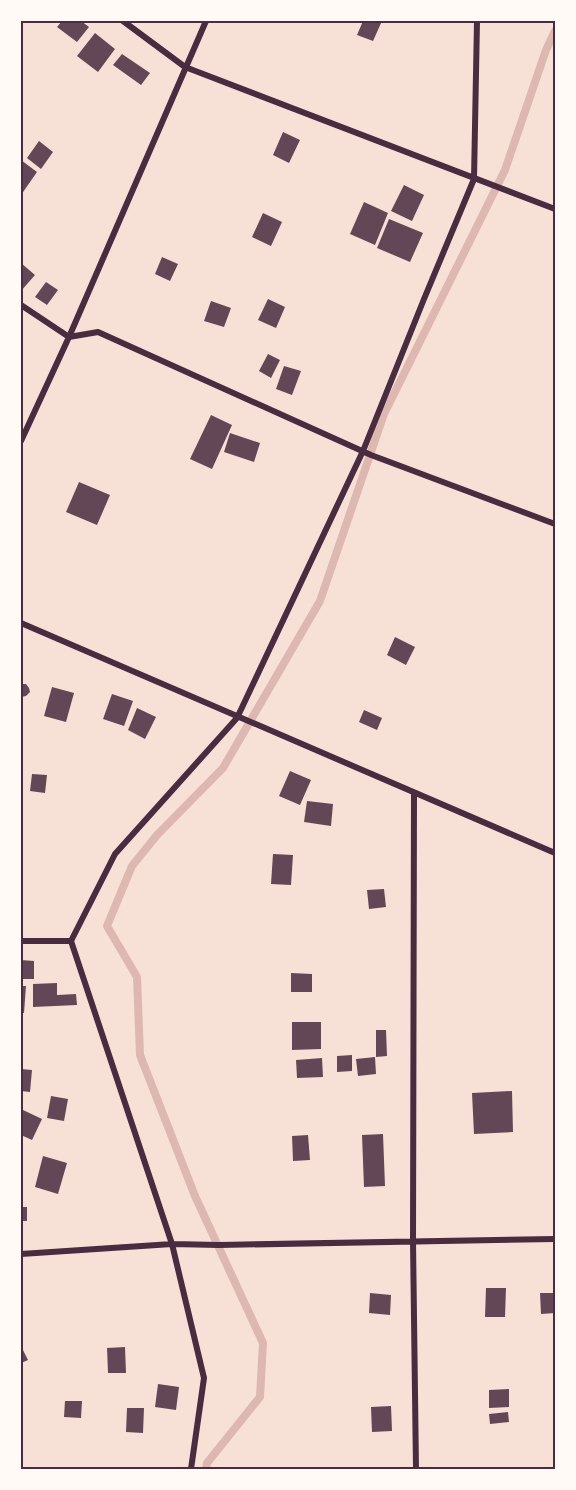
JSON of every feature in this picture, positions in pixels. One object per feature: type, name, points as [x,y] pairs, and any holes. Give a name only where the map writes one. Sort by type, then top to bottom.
[{"type":"street","points":[[123,21],[185,67],[555,209]]},
{"type":"street","points":[[21,441],[69,337],[206,21]]},
{"type":"street","points":[[191,1469],[204,1378],[172,1244],[71,941],[115,854],[237,718],[363,452],[474,179],[477,21]]},
{"type":"street","points":[[21,305],[69,337],[98,332],[363,452],[555,524]]},
{"type":"street","points":[[21,623],[237,718],[555,853]]},
{"type":"street","points":[[414,793],[413,1241],[416,1469]]},
{"type":"street","points":[[21,941],[71,941]]},
{"type":"street","points":[[21,1254],[172,1244],[555,1239]]},
{"type":"building","points":[[62,21],[81,21],[89,27],[77,42],[57,27]]},
{"type":"building","points":[[363,21],[382,21],[373,41],[357,35]]},
{"type":"building","points":[[95,33],[115,49],[98,72],[77,56]]},
{"type":"building","points":[[122,54],[150,73],[141,85],[113,65]]},
{"type":"building","points":[[283,132],[300,140],[289,163],[273,155]]},
{"type":"building","points":[[39,141],[53,152],[41,169],[27,158]]},
{"type":"building","points":[[21,160],[37,172],[21,195]]},
{"type":"building","points":[[404,185],[424,195],[412,221],[391,211]]},
{"type":"building","points":[[364,202],[388,213],[375,245],[350,234]]},
{"type":"building","points":[[263,213],[282,222],[271,246],[252,237]]},
{"type":"building","points":[[389,219],[423,233],[410,262],[377,248]]},
{"type":"building","points":[[162,257],[178,264],[170,281],[155,274]]},
{"type":"building","points":[[21,263],[35,275],[21,291]]},
{"type":"building","points":[[46,282],[58,290],[47,305],[35,297]]},
{"type":"building","points":[[268,299],[285,307],[276,328],[258,320]]},
{"type":"building","points":[[211,301],[231,308],[224,327],[204,321]]},
{"type":"building","points":[[268,354],[280,360],[271,378],[259,371]]},
{"type":"building","points":[[284,366],[301,371],[292,395],[276,389]]},
{"type":"building","points":[[211,415],[232,425],[212,469],[190,459]]},
{"type":"building","points":[[230,433],[260,443],[254,462],[224,452]]},
{"type":"building","points":[[79,482],[110,495],[97,525],[66,512]]},
{"type":"building","points":[[395,637],[415,647],[406,665],[387,655]]},
{"type":"building","points":[[21,684],[26,684],[30,692],[21,697]]},
{"type":"building","points":[[52,687],[74,693],[66,722],[44,716]]},
{"type":"building","points":[[112,694],[133,701],[124,726],[103,719]]},
{"type":"building","points":[[137,708],[156,717],[145,739],[128,730]]},
{"type":"building","points":[[364,710],[382,718],[377,730],[359,722]]},
{"type":"building","points":[[290,771],[311,780],[300,805],[279,796]]},
{"type":"building","points":[[32,774],[47,775],[45,793],[30,791]]},
{"type":"building","points":[[307,801],[333,804],[331,826],[304,822]]},
{"type":"building","points":[[273,854],[293,855],[291,885],[271,884]]},
{"type":"building","points":[[384,889],[386,907],[369,909],[367,890]]},
{"type":"building","points":[[21,960],[34,961],[34,979],[21,979]]},
{"type":"building","points":[[291,973],[312,974],[312,992],[291,992]]},
{"type":"building","points":[[57,983],[57,995],[76,994],[77,1005],[33,1007],[33,984]]},
{"type":"building","points":[[21,986],[26,986],[24,1013],[21,1013]]},
{"type":"building","points":[[292,1022],[321,1022],[321,1049],[292,1050]]},
{"type":"building","points":[[376,1030],[386,1030],[387,1056],[376,1057]]},
{"type":"building","points":[[352,1055],[352,1071],[337,1072],[337,1056]]},
{"type":"building","points":[[375,1057],[376,1074],[358,1076],[356,1059]]},
{"type":"building","points":[[322,1058],[323,1077],[297,1078],[296,1060]]},
{"type":"building","points":[[21,1069],[32,1070],[30,1092],[21,1091]]},
{"type":"building","points":[[512,1091],[513,1132],[474,1134],[472,1093]]},
{"type":"building","points":[[51,1096],[68,1099],[64,1121],[47,1118]]},
{"type":"building","points":[[23,1110],[42,1119],[32,1140],[21,1135]]},
{"type":"building","points":[[383,1134],[385,1186],[364,1187],[362,1135]]},
{"type":"building","points":[[308,1135],[310,1160],[293,1161],[292,1136]]},
{"type":"building","points":[[43,1156],[67,1163],[58,1194],[35,1187]]},
{"type":"building","points":[[21,1207],[27,1207],[27,1221],[21,1221]]},
{"type":"building","points":[[486,1288],[506,1288],[505,1317],[485,1317]]},
{"type":"building","points":[[370,1293],[391,1295],[390,1315],[369,1313]]},
{"type":"building","points":[[540,1293],[555,1293],[555,1313],[541,1314]]},
{"type":"building","points":[[21,1346],[28,1360],[21,1363]]},
{"type":"building","points":[[125,1347],[126,1373],[108,1373],[107,1348]]},
{"type":"building","points":[[158,1384],[179,1387],[176,1410],[155,1407]]},
{"type":"building","points":[[509,1389],[509,1407],[489,1408],[489,1390]]},
{"type":"building","points":[[65,1401],[82,1401],[81,1418],[64,1417]]},
{"type":"building","points":[[391,1406],[392,1431],[372,1432],[371,1407]]},
{"type":"building","points":[[127,1408],[144,1408],[143,1433],[126,1432]]},
{"type":"building","points":[[508,1412],[509,1422],[490,1424],[489,1414]]},
{"type":"waterway","points":[[206,1469],[207,1463],[260,1397],[263,1343],[195,1196],[140,1055],[137,977],[107,926],[132,866],[157,835],[223,768],[320,601],[384,414],[505,170],[546,50],[555,31]]}]
